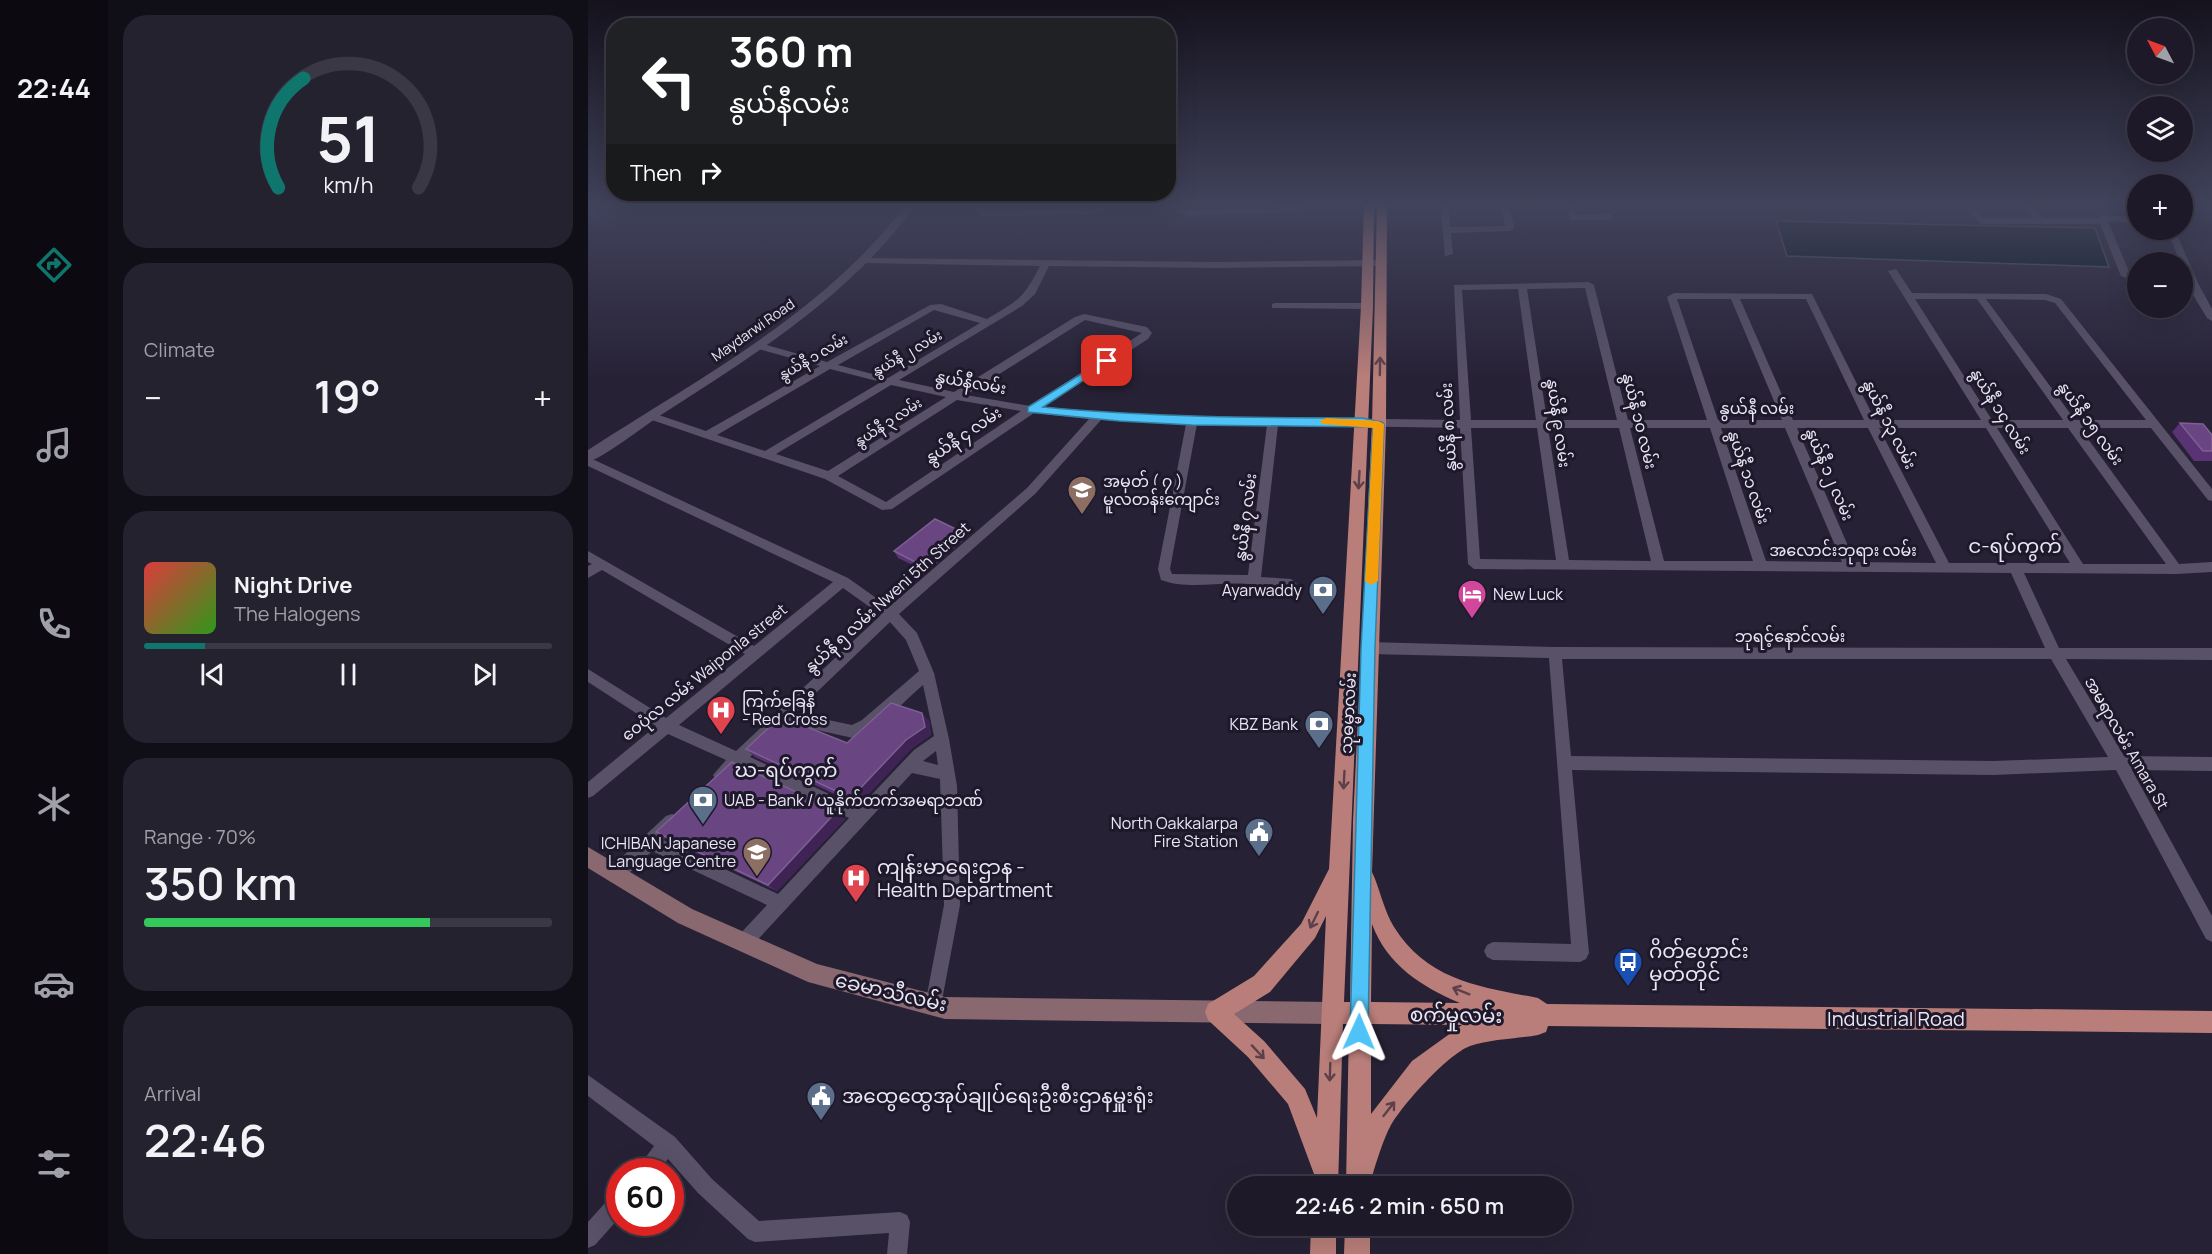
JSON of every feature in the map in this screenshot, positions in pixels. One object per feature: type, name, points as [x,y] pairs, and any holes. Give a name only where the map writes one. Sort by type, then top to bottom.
[{"type":"main road","name":"သုဓမ္မာလမ်း","points":[[1326,1176],[1340,867],[1370,423],[1367,306],[1376,263]]},
{"type":"main road","name":"သုဓမ္မာလမ်း","points":[[1358,1176],[1370,423],[1376,263]]},
{"type":"main road","name":"ခေမာသီလမ်း","points":[[588,856],[615,875],[685,916],[816,974],[945,1008],[1332,1013]]},
{"type":"main road","points":[[1324,1176],[1321,1158],[1297,1097],[1256,1049],[1216,1012],[1262,984],[1308,931],[1340,867]]},
{"type":"main road","points":[[1362,869],[1386,934],[1418,970],[1464,994],[1580,1017]]},
{"type":"main road","name":"စက်မှုလမ်း","points":[[1332,1013],[1580,1017]]},
{"type":"main road","points":[[1361,1176],[1380,1120],[1420,1069],[1464,1036],[1580,1017]]},
{"type":"main road","name":"Industrial Road","points":[[1580,1017],[2212,1022]]},
{"type":"main road","points":[[1323,1254],[1324,1236]]},
{"type":"main road","points":[[1357,1254],[1358,1236]]},
{"type":"street","name":"Maydarwi Road","points":[[588,459],[759,346],[828,295],[865,262]]},
{"type":"street","points":[[960,262],[1216,265],[1376,263]]},
{"type":"street","name":"နွယ်နီ ၂ လမ်း","points":[[768,454],[1019,304],[1030,294],[1046,262]]},
{"type":"street","points":[[2120,262],[2127,276]]},
{"type":"street","name":"နွယ်နီ ၁၄ လမ်း","points":[[1893,271],[2080,569]]},
{"type":"street","name":"နွယ်နီ ၁၀ လမ်း","points":[[1522,286],[1589,285],[1659,566]]},
{"type":"street","name":"နွယ်နီ ၈ လမ်း","points":[[1474,564],[1456,287],[1522,286]]},
{"type":"street","name":"နွယ်နီ ၉ လမ်း","points":[[1522,286],[1563,565]]},
{"type":"street","points":[[2193,290],[2212,318]]},
{"type":"street","name":"နွယ်နီ ၁၃ လမ်း","points":[[1734,295],[1808,295],[1870,423],[1945,568]]},
{"type":"street","name":"နွယ်နီ ၁၁ လမ်း","points":[[1734,295],[1673,296],[1761,566]]},
{"type":"street","name":"နွယ်နီ ၁၂ လမ်း","points":[[1734,295],[1792,425],[1851,567]]},
{"type":"street","points":[[1909,296],[2046,297],[2058,301],[2212,497]]},
{"type":"street","name":"နွယ်နီ ၁၅ လမ်း","points":[[1979,296],[2176,569]]},
{"type":"street","points":[[1275,306],[1367,306]]},
{"type":"street","name":"နွယ်နီ ၁ လမ်း","points":[[708,435],[933,307],[990,323]]},
{"type":"street","name":"နွယ်နီ ၄ လမ်း","points":[[829,476],[882,506],[888,506],[1147,333],[1143,329],[1084,317]]},
{"type":"street","name":"နွယ်နီ ၃ လမ်း","points":[[829,476],[1084,317]]},
{"type":"street","name":"နွယ်နီလမ်း","points":[[759,346],[888,382],[955,397],[1032,409],[1192,421],[1370,423]]},
{"type":"street","name":"နွယ်နီ ၅ လမ်း Nweni 5th Street","points":[[711,785],[890,614],[1031,491],[1099,415]]},
{"type":"street","points":[[650,416],[829,476]]},
{"type":"street","points":[[1192,421],[1164,570],[1166,577],[1175,580],[1254,580]]},
{"type":"street","name":"နွယ်နီ ၇ လမ်း","points":[[1273,421],[1254,580],[1267,584],[1291,584]]},
{"type":"street","name":"နွယ်နီ လမ်း","points":[[1370,423],[2153,424]]},
{"type":"street","points":[[588,459],[843,581],[890,614],[912,637],[927,673],[947,774],[952,905],[934,1005]]},
{"type":"street","points":[[588,556],[756,654]]},
{"type":"street","points":[[588,573],[601,564]]},
{"type":"street","name":"အလောင်းဘုရား လမ်း","points":[[1474,564],[2080,569],[2212,567]]},
{"type":"street","name":"အမရာလမ်း Amara St","points":[[2015,568],[2055,654],[2120,763],[2212,933]]},
{"type":"street","name":"ဝေပုံလ လမ်း Waiponla street","points":[[588,791],[843,581]]},
{"type":"street","name":"ဘုရင့်နောင်လမ်း","points":[[1368,648],[1555,653],[2212,654]]},
{"type":"street","points":[[1493,951],[1580,953],[1555,653]]},
{"type":"street","points":[[784,717],[853,732],[867,724],[927,673]]},
{"type":"street","points":[[588,675],[668,726],[861,816]]},
{"type":"street","points":[[744,942],[909,765],[919,755],[942,740]]},
{"type":"street","points":[[1564,763],[1993,768],[2120,763],[2212,764]]},
{"type":"street","points":[[909,765],[947,774]]},
{"type":"street","points":[[615,875],[685,809]]},
{"type":"street","points":[[650,842],[780,903]]},
{"type":"street","points":[[588,1084],[668,1144],[705,1186],[755,1232],[900,1222],[897,1254]]},
{"type":"street","points":[[656,1158],[668,1144]]},
{"type":"street","points":[[588,1238],[606,1217]]},
{"type":"shaded area","points":[[1949,262],[2107,262],[2109,267]]},
{"type":"building","points":[[2180,423],[2203,424],[2212,435],[2212,451],[2203,451]]},
{"type":"building","points":[[935,519],[962,532],[923,566],[894,551]]},
{"type":"building","points":[[891,703],[922,713],[925,727],[906,740],[851,798],[746,749],[779,718],[847,743]]},
{"type":"building","points":[[732,762],[837,811],[768,885],[656,832]]},
{"type":"slow traffic","points":[[1326,421],[1378,424],[1371,581]]},
{"type":"place","name":"အမှတ် ( ၇ ) မူလတန်းကျောင်း","points":[[1082,516]]},
{"type":"place","name":"Ayarwaddy","points":[[1323,616]]},
{"type":"place","name":"New Luck","points":[[1472,620]]},
{"type":"place","name":"ကြက်ခြေနီ - Red Cross","points":[[721,736]]},
{"type":"place","name":"KBZ Bank","points":[[1319,750]]},
{"type":"place","name":"UAB - Bank / ယူနိုက်တက်အမရာဘဏ်","points":[[703,826]]},
{"type":"place","name":"North Oakkalarpa Fire Station","points":[[1259,858]]},
{"type":"place","name":"ICHIBAN Japanese Language Centre","points":[[757,878]]},
{"type":"place","name":"ကျန်းမာရေးဌာန - Health Department","points":[[856,904]]},
{"type":"place","name":"ဂိတ်ဟောင်း မှတ်တိုင်","points":[[1628,988]]},
{"type":"place","name":"အထွေထွေအုပ်ချုပ်ရေးဦးစီးဌာနမှူးရုံး","points":[[821,1122]]},
{"type":"district","name":"င-ရပ်ကွက်","points":[[2015,546]]},
{"type":"district","name":"ဃ-ရပ်ကွက်","points":[[786,770]]},
{"type":"route","points":[[1107,361],[1032,409],[1192,421],[1378,424],[1368,648],[1359,1032]]}]
